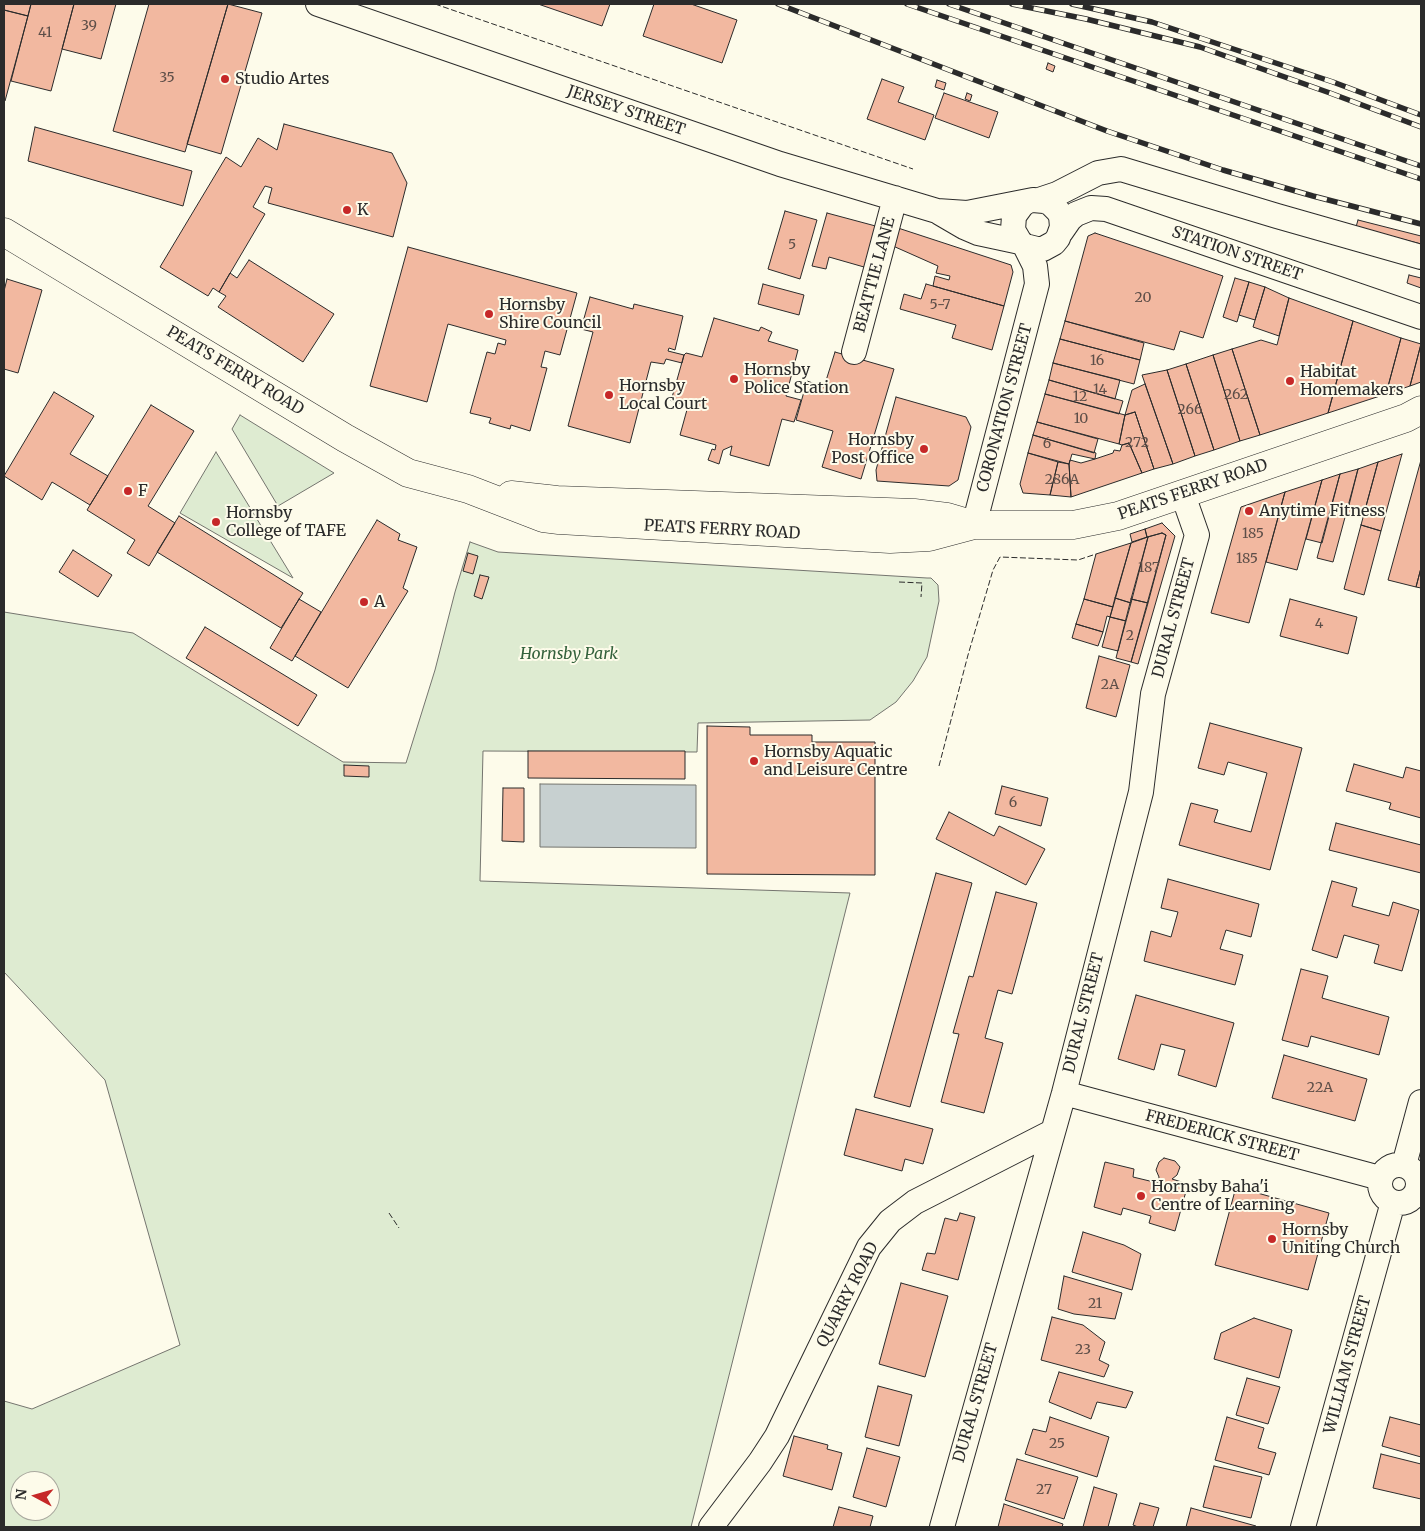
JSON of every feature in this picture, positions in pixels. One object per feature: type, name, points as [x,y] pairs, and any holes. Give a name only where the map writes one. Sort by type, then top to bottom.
[{"type":"main road","name":"PEATS FERRY ROAD","points":[[4,232],[345,438],[408,472],[474,491],[557,500],[914,513],[947,517],[974,525],[1059,526],[1092,522],[1118,516],[1416,416]]},
{"type":"street","name":"JERSEY STREET","points":[[318,4],[780,164],[937,211],[972,231],[1022,244]]},
{"type":"street","points":[[1041,198],[1058,211],[1062,221],[1059,235],[1049,246],[1037,250],[1022,244],[1013,230],[1012,223],[1017,210],[1041,198],[1098,173],[1122,169],[1421,257]]},
{"type":"street","name":"STATION STREET","points":[[1041,198],[1081,190],[1111,196],[1421,302]]},
{"type":"street","name":"BEATTIE LANE","points":[[854,352],[895,198]]},
{"type":"street","name":"JERSEY STREET","points":[[937,211],[967,213],[1041,198]]},
{"type":"street","name":"STATION STREET","points":[[1059,235],[1070,219],[1076,214],[1090,208],[1106,208],[1421,317]]},
{"type":"street","name":"CORONATION STREET","points":[[974,525],[1036,291],[1048,257],[1059,235]]},
{"type":"street","name":"CORONATION STREET","points":[[1022,244],[1032,258],[1037,272],[1036,291]]},
{"type":"street","name":"DURAL STREET","points":[[942,1527],[1064,1093],[1141,792],[1153,694],[1196,535],[1183,494]]},
{"type":"street","name":"FREDERICK STREET","points":[[1064,1093],[1380,1178]]},
{"type":"street","points":[[1404,1165],[1421,1102]]},
{"type":"street","name":"QUARRY ROAD","points":[[711,1527],[760,1462],[777,1436],[870,1247],[890,1221],[915,1202],[1052,1132]]},
{"type":"street","points":[[1396,1164],[1404,1165],[1411,1168],[1416,1174],[1419,1190],[1408,1201],[1401,1203],[1393,1202],[1382,1194],[1379,1186],[1380,1178],[1389,1167],[1396,1164]]},
{"type":"street","name":"WILLIAM STREET","points":[[1303,1527],[1393,1202]]},
{"type":"green space","points":[[240,415],[334,473],[278,506],[232,429]]},
{"type":"green space","points":[[216,452],[293,578],[180,513]]},
{"type":"green space","name":"Hornsby Park","points":[[470,542],[498,552],[931,578],[938,585],[939,601],[927,657],[913,681],[896,702],[870,720],[698,723],[697,752],[483,751],[480,881],[850,893],[691,1527],[4,1527],[4,1401],[32,1409],[180,1345],[105,1080],[4,972],[4,612],[133,633],[343,762],[406,763],[435,670]]},
{"type":"shaded area","points":[[540,784],[696,785],[696,848],[540,847]]},
{"type":"building","points":[[4,4],[31,4],[28,16],[4,10]]},
{"type":"building","points":[[31,4],[74,4],[51,91],[11,81]]},
{"type":"building","points":[[74,4],[116,4],[101,59],[62,49]]},
{"type":"building","points":[[149,4],[228,4],[185,152],[113,131]]},
{"type":"building","name":"Studio Artes","points":[[228,4],[262,13],[221,154],[187,144]]},
{"type":"building","points":[[538,4],[610,4],[602,26]]},
{"type":"building","points":[[654,4],[691,4],[737,20],[722,63],[643,36]]},
{"type":"building","points":[[4,10],[28,16],[5,101],[4,100]]},
{"type":"building","points":[[1048,63],[1055,66],[1053,72],[1046,69]]},
{"type":"building","points":[[882,79],[904,87],[898,102],[934,115],[925,140],[867,119]]},
{"type":"building","points":[[937,80],[946,83],[944,90],[935,87]]},
{"type":"building","points":[[944,93],[998,112],[989,138],[935,118]]},
{"type":"building","points":[[967,93],[972,95],[970,101],[965,99]]},
{"type":"building","name":"K","points":[[284,124],[392,153],[407,183],[393,237],[268,203],[272,188],[265,186],[253,207],[265,214],[219,292],[213,288],[208,296],[160,267],[226,157],[241,167],[258,138],[277,150]]},
{"type":"building","points":[[35,127],[192,171],[183,206],[28,161]]},
{"type":"building","points":[[785,211],[817,220],[800,279],[768,269]]},
{"type":"building","points":[[827,213],[883,228],[871,269],[829,257],[826,269],[812,266]]},
{"type":"building","points":[[1358,220],[1421,236],[1421,244],[1356,227]]},
{"type":"building","points":[[898,228],[1011,265],[1013,272],[1004,306],[933,286],[935,276],[949,280],[950,276],[936,273],[938,266],[893,246]]},
{"type":"building","points":[[1095,233],[1223,276],[1203,338],[1180,331],[1174,350],[1065,321],[1088,236]]},
{"type":"building","name":"Hornsby Shire Council","points":[[408,247],[577,293],[560,355],[545,351],[541,367],[547,368],[530,431],[511,425],[510,429],[489,423],[491,418],[470,413],[487,352],[495,354],[498,343],[505,345],[506,340],[448,324],[427,402],[370,386]]},
{"type":"building","points":[[249,260],[334,314],[303,362],[218,307],[226,296],[219,292],[230,273],[237,278]]},
{"type":"building","points":[[1409,275],[1421,278],[1421,288],[1407,283]]},
{"type":"building","points":[[1235,278],[1249,282],[1237,322],[1223,317]]},
{"type":"building","points":[[7,279],[42,290],[18,373],[4,369],[4,291]]},
{"type":"building","points":[[1249,282],[1265,287],[1255,320],[1239,315]]},
{"type":"building","points":[[763,284],[804,295],[799,315],[758,304]]},
{"type":"building","points":[[926,284],[1004,306],[992,350],[952,338],[956,325],[900,309],[904,294],[921,299]]},
{"type":"building","points":[[1265,287],[1289,298],[1279,336],[1253,327]]},
{"type":"building","name":"Hornsby Local Court","points":[[590,297],[633,309],[634,304],[683,316],[675,350],[669,348],[668,351],[684,355],[682,363],[666,359],[664,364],[651,362],[630,443],[568,426],[593,332],[581,329]]},
{"type":"building","name":"Habitat Homemakers","points":[[1289,298],[1353,321],[1328,413],[1260,435],[1232,349],[1261,340],[1277,345]]},
{"type":"building","name":"Hornsby Police Station","points":[[714,318],[759,331],[761,327],[772,332],[768,341],[798,350],[786,396],[801,400],[794,422],[782,419],[769,466],[730,455],[732,446],[723,450],[719,464],[708,460],[712,449],[715,450],[716,445],[680,435],[688,406],[671,401],[684,355],[686,353],[702,357]]},
{"type":"building","points":[[1065,321],[1144,343],[1140,360],[1060,339]]},
{"type":"building","points":[[1353,321],[1401,338],[1386,394],[1328,413]]},
{"type":"building","points":[[1401,338],[1421,344],[1410,386],[1386,394]]},
{"type":"building","points":[[1060,339],[1140,360],[1134,384],[1053,363]]},
{"type":"building","points":[[1421,344],[1421,382],[1410,386]]},
{"type":"building","points":[[1232,349],[1260,435],[1240,441],[1213,355]]},
{"type":"building","points":[[835,352],[894,369],[861,479],[822,467],[833,431],[796,420],[807,381],[824,387]]},
{"type":"building","points":[[1213,355],[1240,441],[1214,450],[1186,364]]},
{"type":"building","points":[[1053,363],[1120,380],[1115,399],[1049,380]]},
{"type":"building","points":[[1186,364],[1214,450],[1195,456],[1167,370]]},
{"type":"building","points":[[1167,370],[1195,456],[1173,464],[1142,375]]},
{"type":"building","points":[[1049,380],[1123,401],[1119,414],[1045,394]]},
{"type":"building","points":[[1145,384],[1173,464],[1154,469],[1135,412],[1125,415],[1132,390]]},
{"type":"building","points":[[54,392],[94,416],[70,454],[108,476],[90,505],[52,482],[42,500],[4,476]]},
{"type":"building","points":[[1045,394],[1125,415],[1119,444],[1037,422]]},
{"type":"building","name":"Hornsby Post Office","points":[[896,397],[966,417],[971,427],[958,480],[949,486],[877,481],[876,470]]},
{"type":"building","name":"F","points":[[151,405],[194,431],[148,506],[175,523],[149,566],[127,553],[135,540],[87,510]]},
{"type":"building","points":[[1135,412],[1154,469],[1142,473],[1129,443],[1119,444],[1125,415]]},
{"type":"building","points":[[1037,422],[1098,439],[1094,453],[1033,435]]},
{"type":"building","points":[[1033,435],[1096,453],[1095,459],[1072,454],[1069,464],[1028,453]]},
{"type":"building","points":[[1129,443],[1142,473],[1071,497],[1070,460],[1081,463],[1095,459],[1113,453],[1114,450],[1120,451],[1122,445]]},
{"type":"building","points":[[1028,453],[1058,462],[1050,495],[1023,493],[1020,484]]},
{"type":"building","points":[[1402,454],[1381,531],[1361,525],[1378,462]]},
{"type":"building","points":[[1421,460],[1421,568],[1416,587],[1388,580]]},
{"type":"building","points":[[1058,462],[1069,464],[1071,497],[1050,495]]},
{"type":"building","points":[[1378,462],[1363,517],[1347,513],[1358,469]]},
{"type":"building","points":[[1358,469],[1333,562],[1317,558],[1340,474]]},
{"type":"building","points":[[1340,474],[1322,543],[1306,539],[1322,480]]},
{"type":"building","points":[[1322,480],[1297,570],[1266,562],[1285,492]]},
{"type":"building","points":[[1285,492],[1249,623],[1211,613],[1241,507]]},
{"type":"building","points":[[179,516],[303,593],[281,628],[157,552]]},
{"type":"building","name":"A","points":[[377,520],[400,534],[398,540],[417,547],[403,588],[408,591],[348,688],[295,656]]},
{"type":"building","points":[[1162,523],[1175,536],[1138,664],[1131,662],[1166,535],[1162,533],[1147,537],[1145,529]]},
{"type":"building","points":[[1361,525],[1381,531],[1364,595],[1344,589]]},
{"type":"building","points":[[1145,529],[1147,537],[1132,542],[1130,534]]},
{"type":"building","points":[[1162,533],[1166,535],[1148,603],[1131,599],[1148,537]]},
{"type":"building","points":[[1148,537],[1131,603],[1115,598],[1131,543]]},
{"type":"building","points":[[1131,543],[1113,607],[1084,599],[1096,554]]},
{"type":"building","points":[[73,550],[112,575],[98,597],[59,572]]},
{"type":"building","points":[[468,553],[478,556],[473,574],[463,571]]},
{"type":"building","points":[[1421,568],[1421,588],[1416,587]]},
{"type":"building","points":[[480,575],[489,577],[482,599],[474,596]]},
{"type":"building","points":[[1115,598],[1131,603],[1126,621],[1110,617]]},
{"type":"building","points":[[299,599],[321,612],[292,661],[270,648]]},
{"type":"building","points":[[1084,599],[1113,607],[1110,617],[1107,616],[1103,632],[1076,624]]},
{"type":"building","points":[[1131,599],[1148,603],[1131,662],[1116,658]]},
{"type":"building","points":[[1290,599],[1357,617],[1348,654],[1280,636]]},
{"type":"building","points":[[1110,617],[1126,621],[1118,651],[1102,647]]},
{"type":"building","points":[[1076,624],[1103,632],[1098,646],[1072,638]]},
{"type":"building","points":[[205,627],[317,695],[298,726],[186,658]]},
{"type":"building","points":[[1099,656],[1130,665],[1116,717],[1086,708]]},
{"type":"building","points":[[1210,723],[1302,748],[1270,870],[1179,845],[1191,803],[1218,810],[1214,822],[1251,832],[1267,773],[1228,762],[1224,775],[1198,768]]},
{"type":"building","points":[[707,726],[750,727],[750,735],[812,735],[812,742],[875,742],[875,875],[707,874]]},
{"type":"building","points":[[528,751],[685,751],[685,779],[528,778]]},
{"type":"building","points":[[1354,764],[1403,778],[1406,767],[1421,771],[1421,818],[1389,809],[1391,803],[1346,791]]},
{"type":"building","points":[[344,765],[369,766],[369,777],[344,776]]},
{"type":"building","points":[[1002,786],[1048,798],[1041,826],[995,814]]},
{"type":"building","points":[[503,788],[524,788],[524,842],[502,841]]},
{"type":"building","points":[[949,812],[994,836],[999,826],[1045,849],[1026,885],[936,839]]},
{"type":"building","points":[[1336,823],[1421,845],[1421,873],[1329,850]]},
{"type":"building","points":[[936,873],[972,883],[910,1107],[874,1097]]},
{"type":"building","points":[[1168,879],[1259,904],[1251,937],[1226,930],[1220,949],[1243,955],[1235,985],[1144,961],[1151,931],[1171,937],[1178,912],[1161,908]]},
{"type":"building","points":[[1332,881],[1357,888],[1352,906],[1389,916],[1393,902],[1419,910],[1402,971],[1374,963],[1379,945],[1344,935],[1337,958],[1312,950]]},
{"type":"building","points":[[996,892],[1037,903],[1012,994],[998,990],[985,1038],[1003,1043],[984,1113],[941,1102],[959,1034],[953,1033],[969,976],[973,977]]},
{"type":"building","points":[[1301,969],[1328,976],[1322,998],[1389,1017],[1379,1055],[1311,1036],[1308,1047],[1282,1040]]},
{"type":"building","points":[[1136,995],[1234,1023],[1216,1087],[1178,1075],[1185,1050],[1161,1044],[1154,1070],[1118,1059]]},
{"type":"building","points":[[1284,1055],[1367,1079],[1355,1121],[1272,1098]]},
{"type":"building","points":[[856,1109],[933,1129],[923,1164],[905,1159],[902,1171],[844,1155]]},
{"type":"building","name":"Hornsby Baha'i Centre of Learning","points":[[1164,1158],[1175,1161],[1180,1167],[1177,1175],[1172,1179],[1188,1184],[1175,1231],[1149,1223],[1151,1216],[1123,1208],[1121,1215],[1094,1207],[1105,1162],[1134,1169],[1133,1177],[1158,1183],[1159,1177],[1156,1170],[1159,1162]]},
{"type":"building","name":"Hornsby Uniting Church","points":[[1236,1187],[1329,1213],[1308,1290],[1215,1265]]},
{"type":"building","points":[[960,1213],[975,1217],[958,1280],[922,1270],[927,1253],[935,1254],[945,1218],[957,1221]]},
{"type":"building","points":[[1083,1232],[1124,1245],[1141,1254],[1132,1290],[1072,1272]]},
{"type":"building","points":[[1064,1276],[1122,1293],[1115,1319],[1074,1314],[1058,1309]]},
{"type":"building","points":[[901,1283],[948,1296],[925,1377],[879,1364]]},
{"type":"building","points":[[1052,1317],[1083,1325],[1105,1342],[1099,1360],[1109,1365],[1104,1377],[1041,1360]]},
{"type":"building","points":[[1254,1318],[1292,1330],[1279,1378],[1214,1359],[1221,1333]]},
{"type":"building","points":[[1059,1372],[1133,1392],[1126,1408],[1097,1402],[1091,1419],[1049,1402]]},
{"type":"building","points":[[1247,1378],[1280,1387],[1268,1424],[1236,1415]]},
{"type":"building","points":[[878,1386],[912,1395],[899,1446],[865,1437]]},
{"type":"building","points":[[1050,1417],[1109,1437],[1097,1477],[1025,1454],[1033,1429],[1046,1432]]},
{"type":"building","points":[[1227,1417],[1264,1428],[1258,1448],[1276,1453],[1269,1475],[1215,1460]]},
{"type":"building","points":[[1390,1417],[1421,1425],[1421,1457],[1382,1446]]},
{"type":"building","points":[[794,1436],[828,1445],[827,1449],[842,1453],[832,1490],[783,1476]]},
{"type":"building","points":[[867,1448],[900,1457],[886,1507],[853,1497]]},
{"type":"building","points":[[1381,1454],[1421,1464],[1421,1499],[1373,1488]]},
{"type":"building","points":[[1017,1459],[1078,1477],[1064,1519],[1005,1500]]},
{"type":"building","points":[[1214,1466],[1262,1477],[1251,1518],[1203,1507]]},
{"type":"building","points":[[1094,1487],[1117,1494],[1108,1527],[1083,1527]]},
{"type":"building","points":[[1140,1503],[1159,1508],[1153,1527],[1133,1525]]},
{"type":"building","points":[[1004,1504],[1063,1524],[1062,1527],[998,1527]]},
{"type":"building","points":[[839,1507],[873,1516],[870,1527],[833,1527]]},
{"type":"building","points":[[1191,1508],[1256,1526],[1186,1527]]},
{"type":"railway","points":[[778,4],[1107,131],[1223,170],[1421,224]]},
{"type":"railway","points":[[907,4],[1421,179]]},
{"type":"railway","points":[[949,4],[1421,166]]},
{"type":"railway","points":[[1012,4],[1086,19],[1200,47],[1421,127]]},
{"type":"railway","points":[[1072,4],[1152,22],[1333,82],[1421,115]]},
{"type":"fence","points":[[435,4],[913,169]]},
{"type":"fence","points":[[939,766],[968,655],[993,570],[1000,557],[1078,560],[1096,554]]},
{"type":"fence","points":[[899,582],[922,583],[921,597]]},
{"type":"fence","points":[[389,1213],[399,1228]]},
{"type":"place","name":"Studio Artes","points":[[225,79]]},
{"type":"place","name":"K","points":[[347,210]]},
{"type":"place","name":"Hornsby Shire Council","points":[[489,314]]},
{"type":"place","name":"Hornsby Police Station","points":[[734,379]]},
{"type":"place","name":"Habitat Homemakers","points":[[1290,381]]},
{"type":"place","name":"Hornsby Local Court","points":[[609,395]]},
{"type":"place","name":"Hornsby Post Office","points":[[924,449]]},
{"type":"place","name":"F","points":[[128,491]]},
{"type":"place","name":"Anytime Fitness","points":[[1249,511]]},
{"type":"place","name":"Hornsby College of TAFE","points":[[216,522]]},
{"type":"place","name":"A","points":[[364,602]]},
{"type":"place","name":"Hornsby Aquatic and Leisure Centre","points":[[754,761]]},
{"type":"place","name":"Hornsby Baha'i Centre of Learning","points":[[1141,1196]]},
{"type":"place","name":"Hornsby Uniting Church","points":[[1272,1239]]}]
